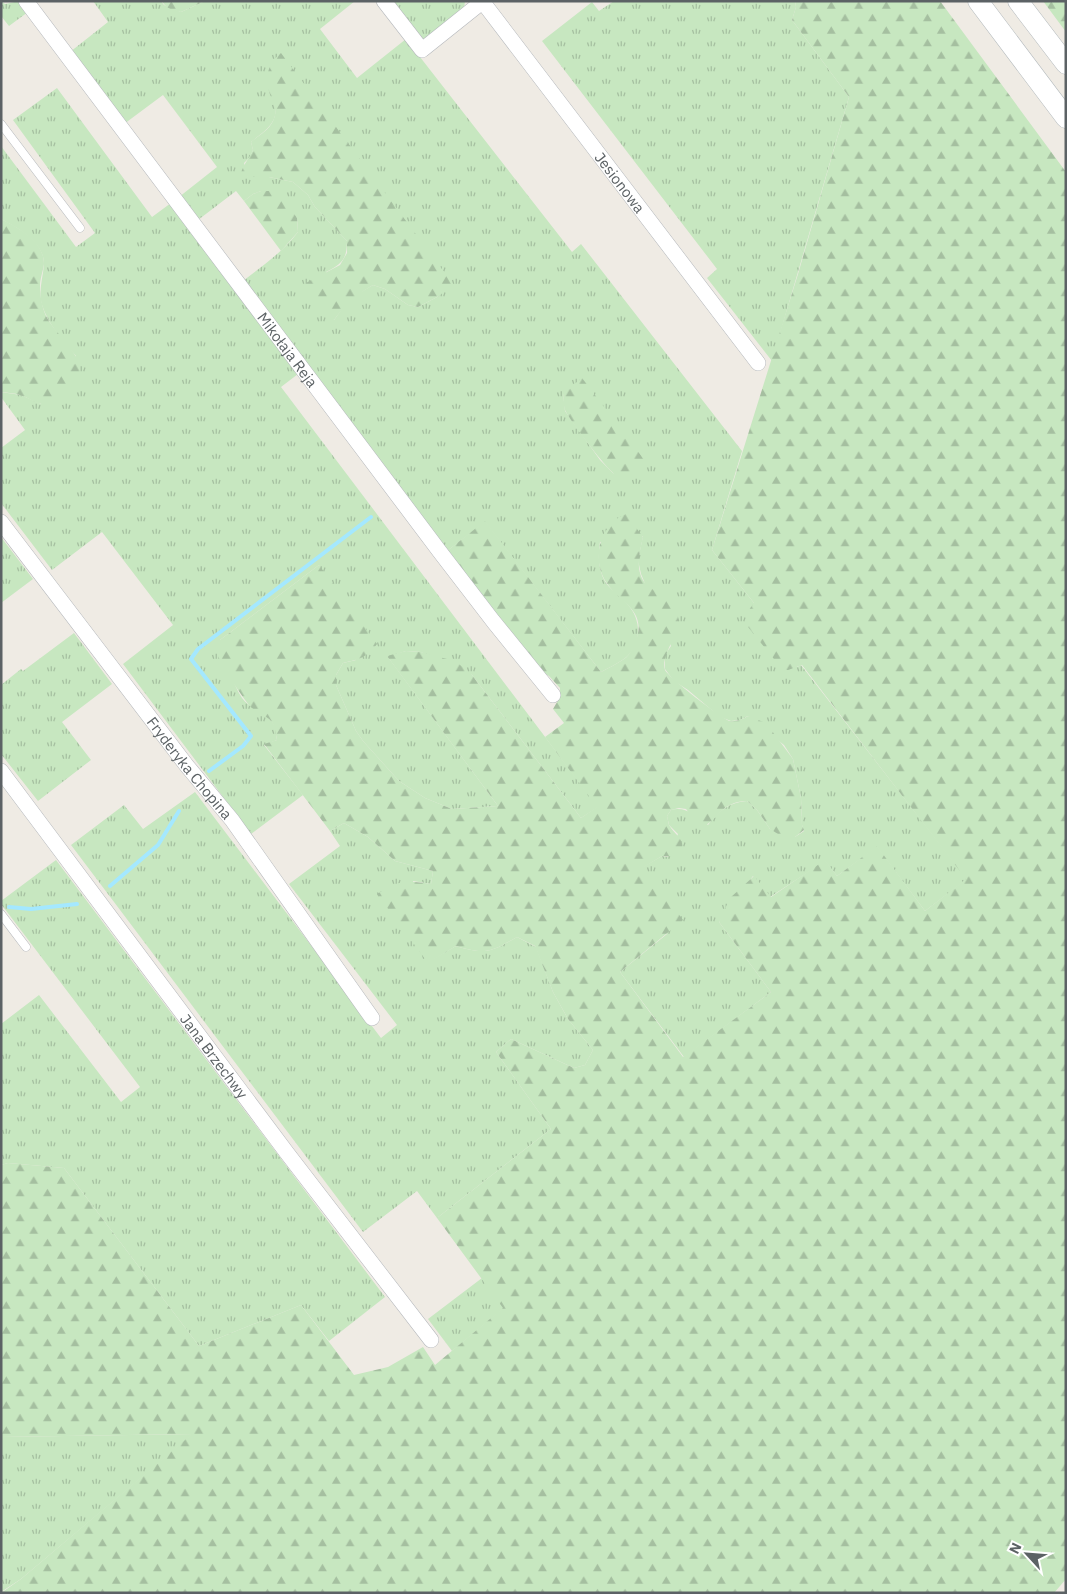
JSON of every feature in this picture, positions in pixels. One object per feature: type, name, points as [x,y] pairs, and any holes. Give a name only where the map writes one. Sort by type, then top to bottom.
[{"type":"main road","points":[[978,1],[1066,118]]},
{"type":"main road","points":[[1018,1],[1066,64]]},
{"type":"street","name":"Mikołaja Reja","points":[[26,1],[440,552],[553,695]]},
{"type":"street","points":[[384,1],[422,50],[482,1]]},
{"type":"street","name":"Jesionowa","points":[[482,1],[758,363]]},
{"type":"street","name":"Fryderyka Chopina","points":[[1,522],[187,766],[232,820],[372,1018]]},
{"type":"street","name":"Jana Brzechwy","points":[[1,771],[286,1153],[431,1340]]},
{"type":"lane","points":[[1,124],[80,228]]},
{"type":"lane","points":[[1,914],[26,947]]},
{"type":"green space","points":[[1,1],[5,4],[19,1],[28,12],[9,26],[1,16]]},
{"type":"green space","points":[[93,1],[161,1],[164,5],[181,12],[205,1],[355,1],[320,29],[357,78],[406,39],[572,252],[581,244],[742,451],[712,550],[754,603],[797,667],[801,665],[967,879],[925,911],[877,847],[837,876],[825,861],[770,897],[753,876],[719,922],[771,992],[684,1057],[620,972],[667,934],[643,867],[662,856],[668,857],[678,834],[669,825],[667,816],[671,810],[681,809],[686,811],[708,825],[725,808],[735,803],[747,801],[757,810],[770,829],[795,837],[804,831],[801,798],[793,759],[784,745],[748,716],[740,720],[731,721],[720,717],[688,690],[674,681],[665,669],[665,655],[671,646],[641,574],[638,560],[643,536],[600,542],[599,563],[603,578],[608,586],[633,611],[638,625],[637,640],[630,654],[601,672],[485,522],[447,551],[243,281],[286,246],[298,232],[297,218],[261,191],[244,201],[236,191],[198,220],[179,197],[217,167],[163,95],[124,124],[70,52],[108,22]],"holes":[[[273,100],[439,296],[418,307],[408,305],[385,289],[373,285],[347,302],[334,320],[326,272],[340,263],[345,257],[347,241],[315,207],[308,195],[293,182],[269,177],[248,177],[244,163],[250,157],[253,150],[251,142],[271,125],[274,120],[275,107]],[[563,393],[614,474],[600,460],[565,411]]]},
{"type":"green space","points":[[162,1],[205,1],[181,12],[173,10]]},
{"type":"green space","points":[[392,1],[465,1],[464,9],[423,41]]},
{"type":"green space","points":[[614,1],[795,1],[796,7],[792,20],[849,97],[772,361],[707,278],[717,269],[542,41],[592,2],[599,11]]},
{"type":"green space","points":[[795,1],[940,1],[1066,172],[1066,1579],[1054,1593],[1,1593],[21,1579],[192,1434],[1,1437],[1,1165],[8,1163],[64,1168],[199,1346],[301,1305],[354,1375],[388,1367],[423,1347],[435,1365],[503,1308],[437,1218],[551,1129],[496,1052],[511,1039],[574,1068],[585,1065],[593,1050],[568,1019],[553,992],[535,946],[517,937],[501,946],[488,950],[481,951],[456,946],[428,963],[377,894],[403,882],[431,884],[433,871],[395,861],[368,837],[344,823],[330,831],[264,744],[277,740],[272,722],[252,708],[239,692],[218,655],[220,640],[319,565],[377,644],[362,657],[343,663],[336,675],[336,685],[356,731],[399,781],[425,798],[452,809],[498,806],[387,656],[406,651],[421,652],[459,664],[472,675],[581,818],[597,807],[545,737],[564,723],[553,709],[560,697],[560,688],[549,676],[539,670],[447,551],[485,521],[601,672],[628,656],[638,632],[638,622],[631,608],[606,582],[599,565],[599,552],[604,534],[613,522],[626,514],[643,537],[639,555],[642,579],[648,586],[667,598],[677,611],[677,627],[664,664],[665,670],[685,689],[725,719],[735,721],[748,716],[766,723],[793,759],[801,798],[802,825],[804,830],[795,837],[786,839],[770,829],[757,810],[747,801],[731,804],[701,828],[686,809],[671,810],[667,816],[669,825],[682,843],[681,852],[677,857],[662,856],[644,867],[683,920],[620,972],[683,1057],[771,992],[719,922],[730,898],[754,876],[771,897],[825,860],[837,876],[877,846],[925,911],[966,879],[802,665],[788,670],[782,669],[748,627],[747,614],[754,603],[712,550],[798,274],[849,97],[792,20],[796,7]]},
{"type":"green space","points":[[1043,1],[1066,1],[1066,32]]},
{"type":"green space","points":[[281,53],[453,284],[439,296],[418,307],[408,305],[385,289],[373,285],[352,300],[334,320],[306,283],[340,265],[347,253],[347,241],[315,207],[308,195],[293,182],[269,177],[248,177],[241,173],[253,150],[251,142],[269,127],[275,116],[267,75],[273,61]]},
{"type":"green space","points":[[57,88],[152,217],[171,203],[298,374],[281,387],[598,807],[581,818],[472,675],[421,652],[406,651],[388,657],[498,806],[452,809],[425,798],[399,781],[356,731],[336,685],[336,675],[343,663],[356,660],[319,565],[220,640],[232,677],[242,698],[272,721],[275,727],[277,740],[264,745],[303,795],[251,834],[123,664],[173,625],[102,532],[52,570],[1,503],[1,448],[25,430],[1,397],[1,392],[21,395],[41,404],[76,356],[52,326],[42,305],[41,290],[44,264],[40,249],[29,237],[1,219],[1,146],[76,247],[95,233],[13,120]]},
{"type":"green space","points":[[261,191],[275,191],[282,196],[297,218],[298,232],[281,251],[244,201]]},
{"type":"green space","points":[[1,219],[29,236],[40,249],[44,264],[40,286],[46,316],[73,351],[79,363],[79,374],[70,388],[64,395],[51,403],[42,404],[18,394],[1,392]]},
{"type":"green space","points":[[582,378],[649,466],[628,474],[615,474],[589,445],[569,417],[564,405],[563,393]]},
{"type":"green space","points":[[1,537],[33,579],[1,603]]},
{"type":"green space","points":[[74,633],[112,684],[62,722],[91,760],[38,801],[1,754],[1,685]]},
{"type":"green space","points":[[195,792],[381,1038],[397,1025],[289,884],[340,846],[330,831],[344,823],[368,837],[395,861],[433,871],[431,884],[413,881],[428,962],[456,946],[488,951],[517,937],[536,947],[553,992],[568,1019],[593,1050],[585,1065],[574,1068],[511,1039],[496,1052],[551,1129],[437,1218],[417,1191],[363,1232],[71,845],[124,805],[143,829]]},
{"type":"green space","points":[[56,860],[385,1297],[329,1341],[301,1305],[199,1346],[64,1168],[8,1163],[1,1165],[1,1024],[39,995],[121,1102],[140,1087],[1,904],[1,901]]},
{"type":"green space","points":[[482,1278],[504,1308],[452,1351],[428,1319]]},
{"type":"green space","points":[[193,1434],[21,1579],[1,1592],[1,1437]]},
{"type":"waterway","points":[[209,771],[243,746],[251,736],[191,659],[198,649],[371,517]]},
{"type":"waterway","points":[[110,886],[158,845],[179,811]]},
{"type":"waterway","points":[[9,907],[31,909],[77,904]]}]
